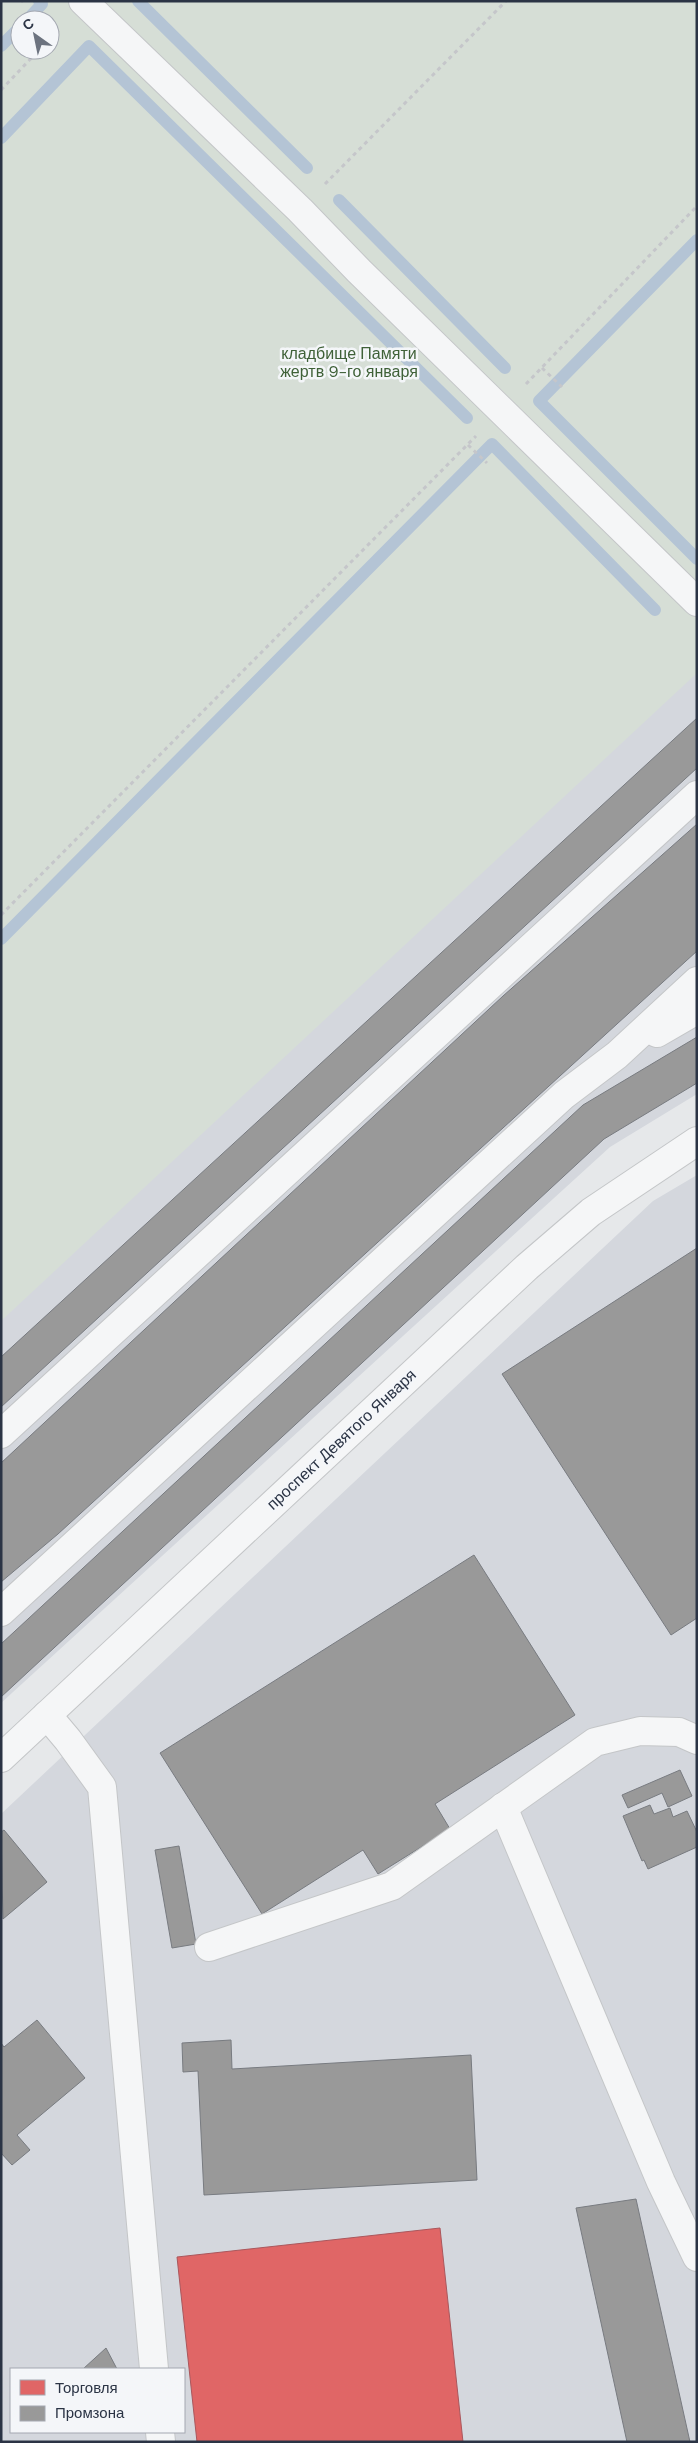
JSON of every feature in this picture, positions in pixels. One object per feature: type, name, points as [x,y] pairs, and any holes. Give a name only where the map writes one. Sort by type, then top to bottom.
[{"type":"street","points":[[83,1],[300,210],[697,602]]},
{"type":"street","points":[[1,1434],[697,795]]},
{"type":"street","points":[[1,1612],[557,1102],[617,1055],[697,981]]},
{"type":"street","points":[[617,1055],[697,1010]]},
{"type":"street","name":"проспект Девятого Января","points":[[1,1758],[527,1267],[591,1212],[697,1141]]},
{"type":"street","points":[[47,1716],[68,1740],[102,1787],[154,2368]]},
{"type":"street","points":[[209,1947],[392,1886],[594,1742],[640,1731],[679,1732],[697,1740]]},
{"type":"street","points":[[503,1807],[661,2182],[697,2257]]},
{"type":"path","points":[[300,210],[506,1]]},
{"type":"path","points":[[1,90],[30,60]]},
{"type":"path","points":[[1,915],[468,445],[697,206]]},
{"type":"path","points":[[542,368],[562,387]]},
{"type":"path","points":[[468,445],[487,463]]},
{"type":"shaded area","points":[[697,668],[697,1094],[610,1147],[1,1703],[1,1317]]},
{"type":"shaded area","points":[[697,1175],[697,2442],[1,2442],[1,1814],[653,1201]]},
{"type":"green space","name":"кладбище Памяти жертв 9-го января","points":[[1,1],[697,1],[697,673],[1,1321]]},
{"type":"building: Торговля","points":[[440,2228],[463,2442],[197,2442],[177,2257]]},
{"type":"building: Промзона","points":[[697,718],[697,768],[1,1407],[1,1357]]},
{"type":"building: Промзона","points":[[697,824],[697,951],[58,1534],[1,1582],[1,1463],[503,996]]},
{"type":"building: Промзона","points":[[697,1037],[697,1083],[604,1139],[1,1697],[1,1644],[583,1105]]},
{"type":"building: Промзона","points":[[697,1248],[697,1618],[671,1635],[502,1374]]},
{"type":"building: Промзона","points":[[474,1555],[575,1715],[435,1804],[450,1829],[378,1874],[363,1850],[262,1914],[160,1753]]},
{"type":"building: Промзона","points":[[680,1770],[692,1796],[668,1807],[662,1793],[628,1808],[622,1795]]},
{"type":"building: Промзона","points":[[650,1805],[654,1814],[670,1808],[673,1817],[687,1811],[697,1832],[697,1847],[648,1869],[644,1860],[642,1861],[623,1816]]},
{"type":"building: Промзона","points":[[4,1830],[47,1882],[3,1919],[1,1832]]},
{"type":"building: Промзона","points":[[179,1846],[196,1944],[172,1948],[155,1850]]},
{"type":"building: Промзона","points":[[37,2020],[85,2078],[17,2135],[30,2150],[12,2165],[1,2153],[1,2043],[4,2047]]},
{"type":"building: Промзона","points":[[231,2040],[232,2069],[471,2055],[477,2180],[204,2195],[198,2071],[183,2072],[182,2043]]},
{"type":"building: Промзона","points":[[636,2199],[690,2442],[627,2442],[576,2208]]},
{"type":"building: Промзона","points":[[106,2348],[116,2368],[84,2368]]},
{"type":"waterway","points":[[36,10],[42,4],[39,1]]},
{"type":"waterway","points":[[138,1],[307,168]]},
{"type":"waterway","points":[[1,46],[10,37]]},
{"type":"waterway","points":[[1,138],[89,46],[467,418]]},
{"type":"waterway","points":[[339,200],[505,368]]},
{"type":"waterway","points":[[697,240],[539,401],[697,559]]},
{"type":"waterway","points":[[1,939],[492,444],[655,610]]}]
